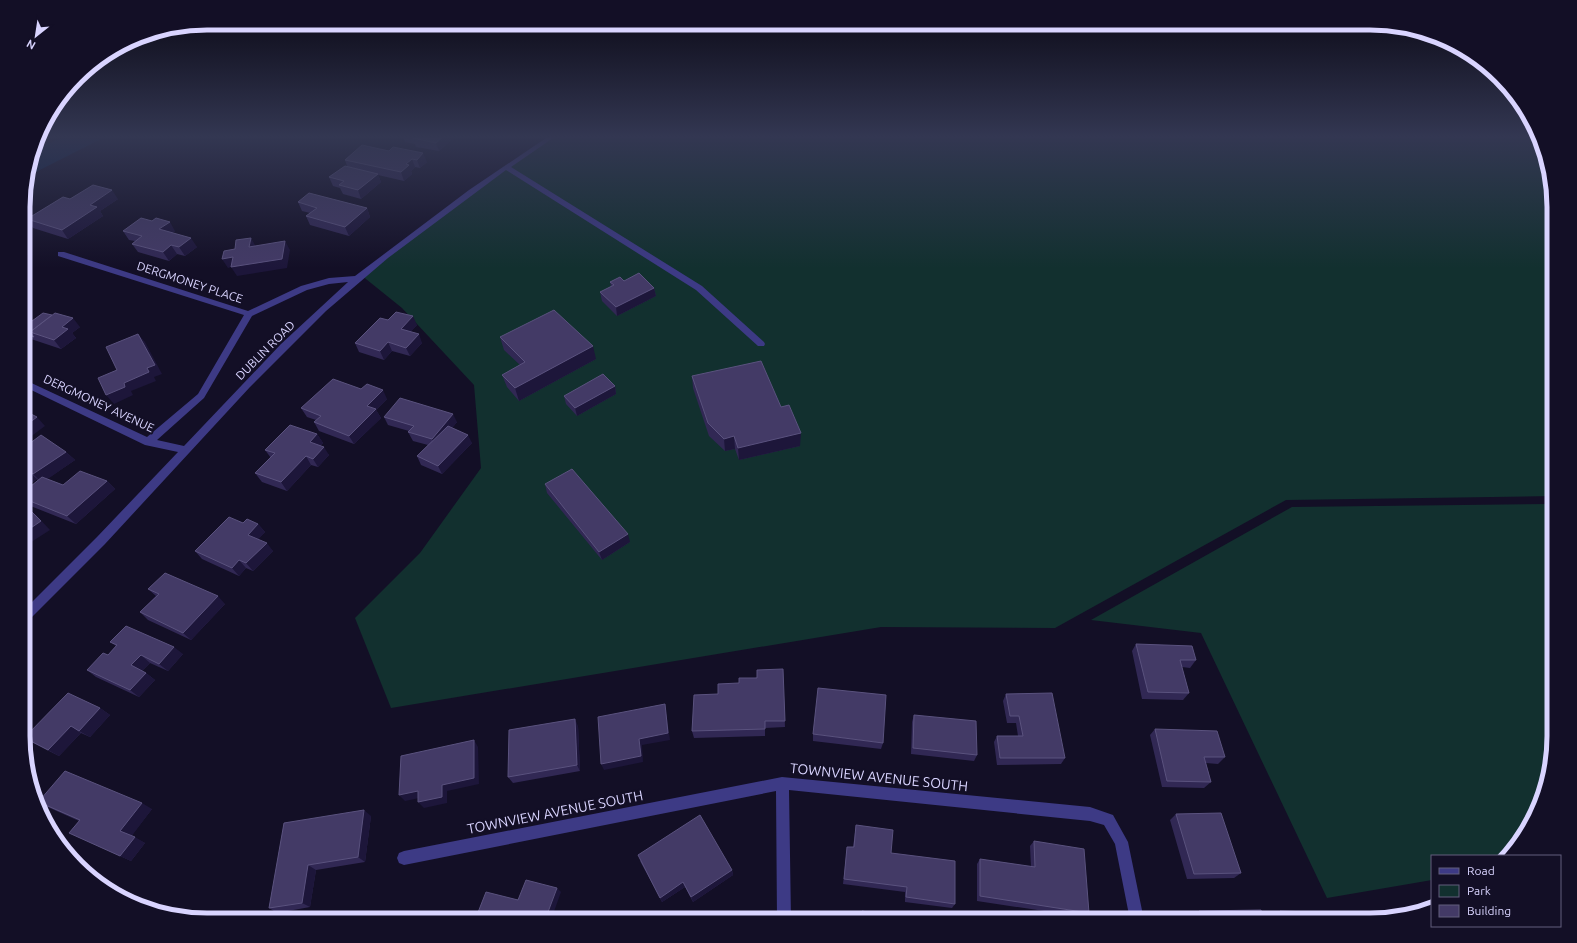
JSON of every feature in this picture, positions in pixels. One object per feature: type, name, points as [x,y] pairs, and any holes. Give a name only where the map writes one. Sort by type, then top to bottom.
[{"type":"street","name":"DUBLIN ROAD","points":[[30,610],[60,582],[187,450],[237,394],[323,309],[356,279],[488,180]]},
{"type":"street","points":[[527,180],[699,288],[762,344]]},
{"type":"street","name":"DERGMONEY PLACE","points":[[61,254],[250,314],[304,288],[330,281],[356,279]]},
{"type":"street","points":[[148,442],[201,396],[250,314]]},
{"type":"street","name":"DERGMONEY AVENUE","points":[[30,386],[148,442],[187,450]]},
{"type":"street","points":[[782,783],[784,913]]},
{"type":"street","name":"TOWNVIEW AVENUE SOUTH","points":[[404,858],[782,783],[1090,814],[1108,820],[1121,842],[1136,913]]},
{"type":"green space","points":[[489,180],[1545,180],[1547,195],[1547,496],[1286,500],[1055,628],[881,627],[391,708],[355,618],[420,553],[481,468],[474,385],[402,308],[361,275]]},
{"type":"green space","points":[[1547,504],[1547,748],[1544,771],[1538,793],[1529,815],[1511,844],[1501,855],[1431,855],[1431,880],[1327,898],[1201,633],[1091,620],[1292,507]]},
{"type":"building","points":[[340,180],[370,180],[358,190],[339,185],[344,181]]},
{"type":"building","points":[[93,185],[112,190],[90,205],[97,207],[62,230],[30,220],[30,217],[63,197],[70,199]]},
{"type":"building","points":[[309,193],[367,208],[345,227],[306,216],[317,208],[298,202]]},
{"type":"building","points":[[141,218],[152,221],[156,218],[170,222],[159,229],[191,238],[179,247],[171,245],[163,252],[132,244],[142,236],[123,231]]},
{"type":"building","points":[[251,238],[249,247],[285,241],[282,259],[231,267],[233,257],[222,259],[224,251],[235,249],[236,240]]},
{"type":"building","points":[[639,273],[654,288],[616,307],[600,292],[614,285],[610,282],[620,277],[624,281]]},
{"type":"building","points":[[554,310],[593,346],[515,388],[502,375],[525,362],[500,337]]},
{"type":"building","points":[[396,312],[413,316],[401,329],[419,334],[406,348],[388,342],[380,351],[355,343],[380,318],[388,320]]},
{"type":"building","points":[[43,313],[52,315],[30,332],[30,320],[32,321]]},
{"type":"building","points":[[55,313],[73,318],[62,327],[68,329],[54,340],[30,332]]},
{"type":"building","points":[[138,334],[155,365],[147,368],[149,372],[124,383],[125,387],[106,395],[98,378],[117,370],[106,347]]},
{"type":"building","points":[[761,361],[781,407],[789,405],[801,433],[738,448],[734,436],[724,439],[708,423],[692,376]]},
{"type":"building","points":[[603,374],[615,386],[575,408],[564,396]]},
{"type":"building","points":[[333,379],[361,389],[367,384],[383,390],[367,406],[376,409],[349,436],[314,422],[321,416],[301,408]]},
{"type":"building","points":[[400,398],[453,414],[432,439],[408,432],[414,426],[384,417]]},
{"type":"building","points":[[30,414],[37,417],[30,422]]},
{"type":"building","points":[[290,425],[317,434],[310,442],[324,447],[313,459],[306,456],[281,482],[255,473],[275,453],[265,450]]},
{"type":"building","points":[[448,426],[468,435],[438,466],[417,456]]},
{"type":"building","points":[[41,435],[66,452],[33,474],[30,472],[30,443]]},
{"type":"building","points":[[572,469],[628,534],[599,552],[545,484]]},
{"type":"building","points":[[80,471],[107,481],[67,516],[30,501],[30,487],[42,477],[63,485]]},
{"type":"building","points":[[30,510],[41,521],[30,529]]},
{"type":"building","points":[[229,517],[243,523],[247,519],[258,524],[248,535],[267,543],[246,563],[239,560],[232,568],[195,551]]},
{"type":"building","points":[[165,573],[218,596],[183,633],[140,612],[159,594],[148,589]]},
{"type":"building","points":[[126,626],[174,647],[159,664],[141,655],[131,665],[146,673],[130,690],[87,670],[103,653],[108,655],[117,645],[110,642]]},
{"type":"building","points":[[1136,644],[1192,646],[1196,660],[1180,660],[1189,693],[1148,692]]},
{"type":"building","points":[[783,669],[785,721],[765,721],[765,729],[692,731],[694,695],[718,694],[718,684],[739,683],[739,678],[757,678],[757,670]]},
{"type":"building","points":[[818,688],[886,695],[883,743],[813,734]]},
{"type":"building","points":[[68,693],[100,708],[79,731],[71,726],[48,750],[30,741],[30,732]]},
{"type":"building","points":[[1052,693],[1065,758],[1000,758],[997,736],[1023,736],[1019,716],[1010,716],[1006,694]]},
{"type":"building","points":[[665,704],[668,733],[639,739],[641,756],[601,764],[598,717]]},
{"type":"building","points":[[914,715],[976,721],[977,755],[913,748]]},
{"type":"building","points":[[575,719],[577,765],[508,777],[509,730]]},
{"type":"building","points":[[1155,729],[1217,731],[1225,757],[1204,757],[1211,782],[1167,781]]},
{"type":"building","points":[[474,740],[474,778],[442,785],[442,797],[418,802],[418,791],[399,795],[401,756]]},
{"type":"building","points":[[65,771],[142,803],[120,831],[135,837],[120,856],[69,833],[80,820],[43,804],[41,799]]},
{"type":"building","points":[[364,810],[358,857],[308,865],[302,903],[269,908],[284,823]]},
{"type":"building","points":[[1221,813],[1241,873],[1194,874],[1176,814]]},
{"type":"building","points":[[700,815],[732,870],[691,897],[683,882],[660,898],[638,855]]},
{"type":"building","points":[[856,825],[893,830],[891,853],[955,861],[955,904],[906,897],[907,887],[844,879],[847,847],[854,847]]},
{"type":"building","points":[[1034,841],[1084,849],[1089,913],[980,896],[980,859],[1035,867]]},
{"type":"building","points":[[526,880],[557,888],[548,913],[478,913],[486,892],[518,900]]},
{"type":"building","points":[[1261,910],[1262,913],[1200,913],[1199,911]]},
{"type":"building","points":[[862,911],[874,913],[862,913]]},
{"type":"building","points":[[1280,911],[1312,913],[1281,913]]}]
